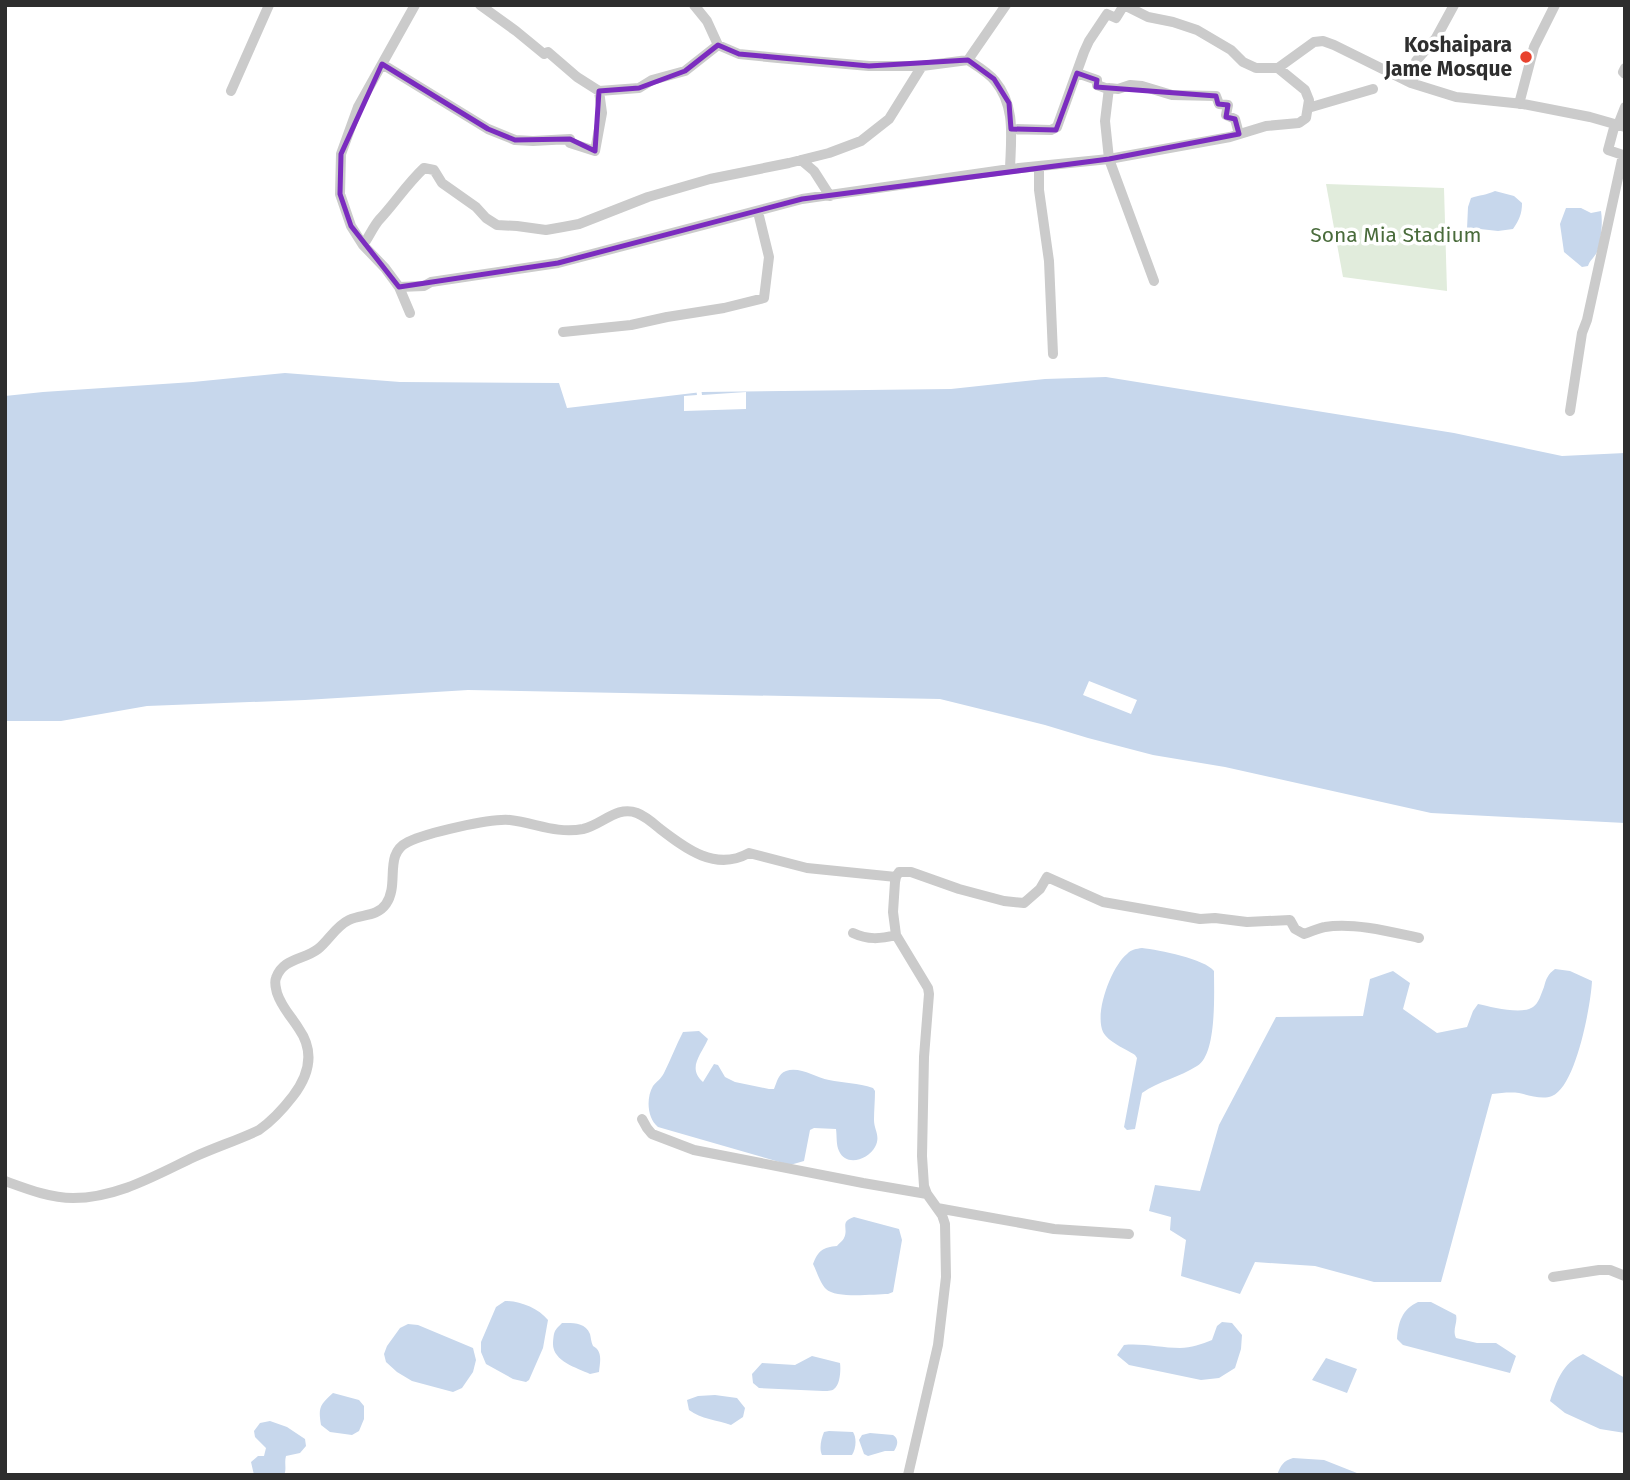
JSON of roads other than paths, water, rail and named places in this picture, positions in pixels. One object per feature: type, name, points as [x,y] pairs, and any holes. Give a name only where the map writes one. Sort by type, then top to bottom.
[{"type":"street","points":[[231,90],[268,5]]},
{"type":"street","points":[[410,313],[399,287],[363,245],[351,226],[340,194],[341,154],[358,107],[415,5]]},
{"type":"street","points":[[480,5],[544,54],[548,52],[599,91],[639,88],[652,80],[685,71],[718,45]]},
{"type":"street","points":[[694,5],[707,21],[718,45],[739,54],[869,66],[922,66],[968,60],[994,79],[1009,103],[1010,169]]},
{"type":"street","points":[[968,60],[1006,5]]},
{"type":"street","points":[[1011,129],[1051,130],[1057,127],[1089,41],[1105,16],[1107,14],[1116,18],[1124,5],[1148,17],[1197,30],[1256,68],[1278,68],[1314,42],[1323,41],[1411,82],[1456,97],[1519,104],[1619,125]]},
{"type":"street","points":[[1411,82],[1416,74],[1416,61],[1436,38],[1454,5]]},
{"type":"street","points":[[1519,104],[1534,47],[1555,5]]},
{"type":"street","points":[[382,64],[488,129],[515,140],[570,139],[570,143],[595,151],[602,113],[599,91]]},
{"type":"street","points":[[363,245],[408,183],[424,168],[435,170],[442,183],[497,225],[546,230],[579,223],[648,197],[710,179],[801,160],[861,141],[889,119],[922,66]]},
{"type":"street","points":[[399,287],[424,286],[432,282],[558,263],[802,199],[1010,169],[1109,159],[1230,137],[1266,126],[1299,123],[1306,118],[1309,100],[1305,90],[1278,68]]},
{"type":"street","points":[[1625,68],[1625,74]]},
{"type":"street","points":[[1077,73],[1097,80],[1097,85],[1108,89],[1130,85],[1171,95],[1216,96],[1219,104],[1228,105],[1226,115],[1235,119],[1239,134]]},
{"type":"street","points":[[1109,88],[1105,121],[1109,159],[1154,281]]},
{"type":"street","points":[[1308,108],[1373,89]]},
{"type":"street","points":[[1570,411],[1583,333],[1623,170],[1623,155],[1608,150],[1625,107]]},
{"type":"street","points":[[801,160],[814,172],[830,196]]},
{"type":"street","points":[[1039,167],[1039,190],[1049,261],[1053,354]]},
{"type":"street","points":[[563,332],[631,325],[764,298],[769,257],[758,212]]},
{"type":"street","points":[[5,1181],[31,1191],[57,1196],[92,1197],[148,1180],[268,1124],[303,1082],[310,1056],[300,1030],[281,1004],[275,980],[288,963],[320,948],[327,938],[349,919],[374,914],[386,905],[394,881],[394,859],[406,842],[502,819],[556,830],[582,829],[626,811],[639,814],[710,860],[731,860],[749,853],[807,868],[896,877]]},
{"type":"street","points":[[908,1475],[938,1345],[946,1277],[945,1224],[927,1194],[922,1156],[923,1057],[929,994],[896,935],[893,912],[896,877],[900,872],[916,873],[959,889],[1013,903],[1024,903],[1030,899],[1047,877],[1103,902],[1200,919],[1247,922],[1290,920],[1296,929],[1304,934],[1323,927],[1342,926],[1419,938]]},
{"type":"street","points":[[853,933],[872,939],[896,935]]},
{"type":"street","points":[[642,1119],[652,1134],[694,1150],[927,1194]]},
{"type":"street","points":[[937,1208],[1055,1229],[1129,1234]]},
{"type":"street","points":[[1553,1277],[1599,1270],[1610,1270],[1625,1276]]},
{"type":"water","points":[[1495,191],[1514,196],[1522,203],[1518,220],[1513,229],[1480,229],[1473,234],[1467,229],[1471,198]]},
{"type":"water","points":[[1566,208],[1581,208],[1591,213],[1601,211],[1600,243],[1588,266],[1582,267],[1564,252],[1560,224]]},
{"type":"water","points":[[285,373],[400,382],[559,383],[567,408],[702,392],[951,389],[1045,379],[1106,377],[1454,433],[1562,456],[1625,453],[1625,823],[1431,813],[1225,767],[1153,755],[940,699],[468,690],[147,706],[61,721],[5,721],[5,396]]},
{"type":"water","points":[[1142,948],[1192,959],[1214,971],[1213,1023],[1208,1050],[1203,1060],[1190,1070],[1142,1093],[1135,1129],[1127,1130],[1124,1127],[1137,1058],[1105,1036],[1101,1013],[1110,979],[1121,960],[1129,952]]},
{"type":"water","points":[[1555,969],[1570,971],[1592,981],[1589,1007],[1575,1062],[1561,1089],[1552,1096],[1492,1094],[1441,1282],[1374,1282],[1315,1266],[1255,1262],[1240,1294],[1181,1276],[1186,1240],[1170,1230],[1171,1217],[1149,1211],[1155,1185],[1200,1191],[1219,1125],[1276,1017],[1363,1016],[1370,979],[1393,971],[1410,983],[1403,1009],[1437,1033],[1467,1027],[1478,1004],[1514,1010],[1533,1007]]},
{"type":"water","points":[[699,1031],[708,1039],[696,1066],[698,1077],[703,1082],[714,1064],[718,1065],[725,1077],[735,1082],[769,1089],[774,1089],[781,1074],[791,1070],[873,1088],[877,1143],[872,1152],[857,1160],[847,1159],[838,1149],[836,1129],[814,1128],[810,1130],[804,1161],[790,1165],[658,1127],[650,1113],[649,1102],[653,1086],[664,1073],[683,1032]]},
{"type":"water","points":[[854,1217],[899,1229],[902,1240],[893,1292],[838,1294],[826,1289],[820,1281],[813,1264],[815,1260],[822,1250],[837,1246],[843,1240],[846,1223]]},
{"type":"water","points":[[505,1301],[528,1306],[548,1320],[543,1348],[526,1382],[513,1379],[486,1364],[481,1352],[481,1342],[496,1307]]},
{"type":"water","points":[[1418,1302],[1431,1302],[1456,1315],[1456,1338],[1477,1343],[1496,1343],[1516,1356],[1510,1373],[1403,1345],[1397,1339],[1400,1322],[1408,1308]]},
{"type":"water","points":[[1222,1322],[1232,1323],[1242,1335],[1235,1368],[1219,1378],[1201,1380],[1129,1365],[1117,1355],[1124,1345],[1180,1348],[1200,1344],[1212,1340],[1217,1326]]},
{"type":"water","points":[[562,1323],[578,1324],[588,1330],[593,1346],[600,1354],[599,1372],[590,1374],[566,1363],[557,1355],[554,1336]]},
{"type":"water","points":[[408,1324],[418,1325],[473,1348],[476,1360],[473,1372],[462,1388],[453,1392],[412,1381],[386,1362],[384,1354],[387,1346],[400,1328]]},
{"type":"water","points":[[1583,1354],[1625,1378],[1625,1433],[1600,1429],[1565,1413],[1550,1401],[1565,1368]]},
{"type":"water","points":[[812,1356],[840,1363],[839,1381],[833,1390],[759,1388],[753,1383],[752,1374],[762,1363],[795,1365]]},
{"type":"water","points":[[1326,1358],[1357,1369],[1347,1393],[1312,1380]]},
{"type":"water","points":[[333,1393],[359,1400],[364,1406],[364,1419],[359,1431],[352,1435],[330,1432],[321,1425],[321,1407]]},
{"type":"water","points":[[715,1395],[737,1398],[745,1408],[743,1417],[731,1425],[689,1410],[687,1400]]},
{"type":"water","points":[[270,1421],[287,1427],[305,1439],[306,1446],[300,1453],[286,1456],[284,1475],[254,1475],[251,1462],[258,1456],[264,1456],[266,1448],[255,1437],[254,1431],[260,1423]]},
{"type":"water","points":[[824,1432],[853,1432],[856,1443],[852,1455],[822,1455],[822,1438]]},
{"type":"water","points":[[862,1435],[893,1435],[897,1442],[894,1451],[868,1456],[864,1454],[859,1440]]},
{"type":"water","points":[[1293,1458],[1324,1460],[1362,1475],[1277,1475],[1283,1464]]},
{"type":"place","name":"Koshaipara Jame Mosque","points":[[1526,57]]},
{"type":"park label","name":"Sona Mia Stadium","points":[[1396,235]]}]
